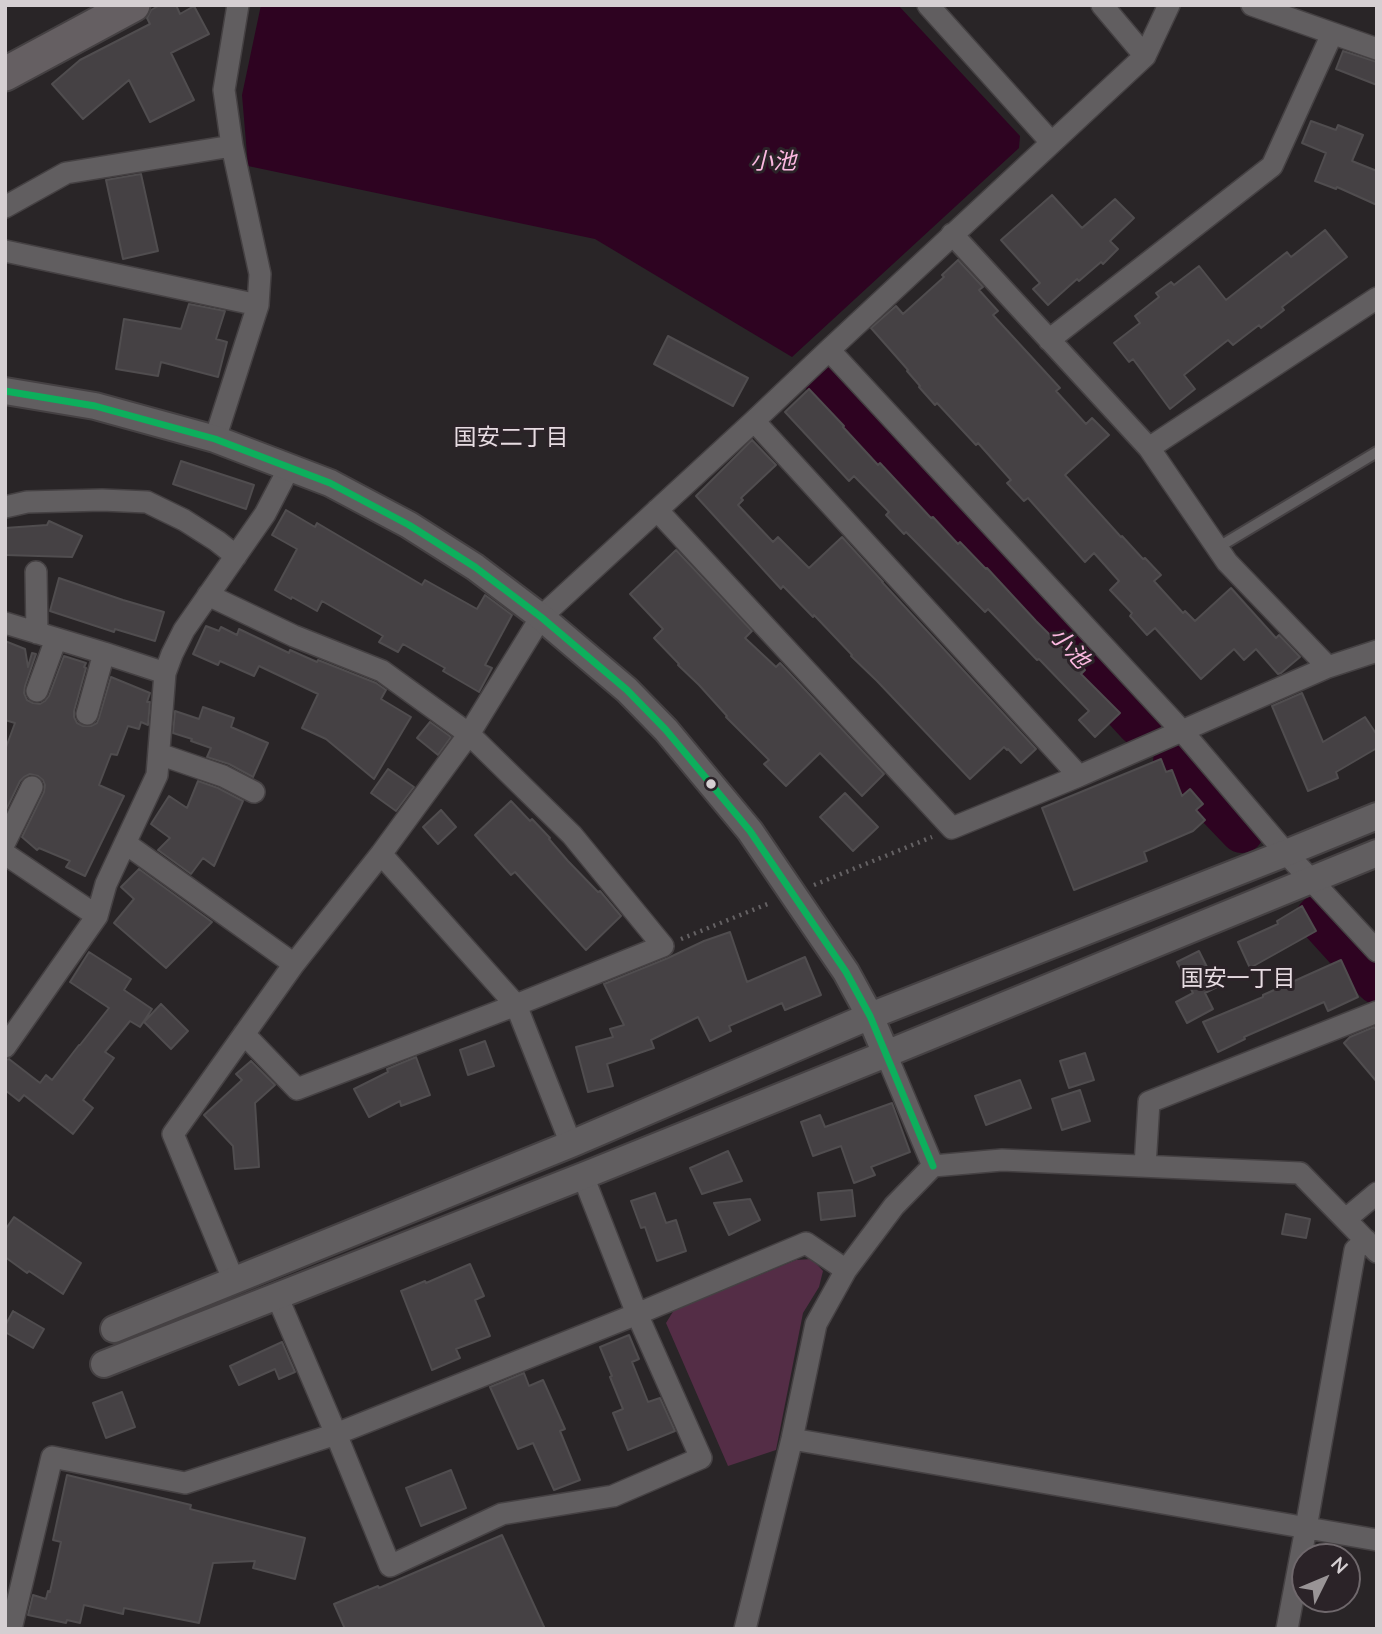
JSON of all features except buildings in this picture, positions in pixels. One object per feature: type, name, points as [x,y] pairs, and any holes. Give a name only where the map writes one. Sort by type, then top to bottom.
[{"type":"main road","points":[[5,74],[133,5]]},
{"type":"street","points":[[215,439],[258,305],[260,274],[232,146],[224,90],[238,5]]},
{"type":"street","points":[[928,5],[1051,142]]},
{"type":"street","points":[[1101,5],[1145,56]]},
{"type":"street","points":[[233,1279],[173,1134],[293,964],[381,854],[469,734],[541,617],[1145,56],[1169,5]]},
{"type":"street","points":[[1252,5],[1377,49]]},
{"type":"street","points":[[1049,340],[1272,166],[1332,34]]},
{"type":"street","points":[[5,207],[66,173],[232,146]]},
{"type":"street","points":[[953,234],[1149,448],[1227,562],[1328,667]]},
{"type":"street","points":[[5,251],[258,305]]},
{"type":"street","points":[[1149,448],[1377,298]]},
{"type":"street","points":[[829,350],[1182,731],[1286,853],[1377,951]]},
{"type":"street","points":[[5,391],[95,406],[215,439],[330,482],[410,525],[475,567],[541,617],[627,690],[666,730],[750,831],[846,972],[870,1016],[933,1167]]},
{"type":"street","points":[[754,421],[1079,776]]},
{"type":"street","points":[[5,1047],[97,916],[106,884],[157,775],[165,673],[184,630],[265,514],[289,468]]},
{"type":"street","points":[[5,507],[27,502],[146,502],[184,520],[236,556]]},
{"type":"street","points":[[657,510],[952,828],[1079,776],[1328,667],[1377,651]]},
{"type":"street","points":[[36,572],[47,636],[37,691]]},
{"type":"street","points":[[208,595],[294,636],[382,671],[469,734],[572,835],[663,946],[298,1089],[244,1034]]},
{"type":"street","points":[[5,623],[165,673]]},
{"type":"street","points":[[87,714],[104,653]]},
{"type":"street","points":[[159,754],[223,776],[254,792]]},
{"type":"street","points":[[5,842],[32,787]]},
{"type":"street","points":[[114,1329],[571,1144],[870,1016],[1377,816]]},
{"type":"street","points":[[125,843],[293,964]]},
{"type":"street","points":[[104,1364],[583,1176],[1377,853]]},
{"type":"street","points":[[5,854],[97,916]]},
{"type":"street","points":[[381,854],[516,1005],[571,1144]]},
{"type":"street","points":[[1145,1166],[1149,1102],[1377,1012]]},
{"type":"street","points":[[745,1629],[792,1439],[816,1324],[846,1270],[894,1206],[933,1167],[1002,1160],[1300,1173],[1372,1246]]},
{"type":"street","points":[[276,1296],[390,1566],[502,1514],[613,1496],[701,1458],[637,1314],[583,1176]]},
{"type":"street","points":[[1346,1219],[1377,1193]]},
{"type":"street","points":[[11,1629],[52,1457],[185,1483],[336,1434],[637,1314],[806,1243],[846,1270]]},
{"type":"street","points":[[1287,1629],[1354,1250],[1372,1246]]},
{"type":"street","points":[[792,1439],[1377,1540]]},
{"type":"lane","points":[[1217,548],[1377,452]]},
{"type":"shaded area","points":[[812,1259],[823,1271],[819,1287],[803,1313],[776,1450],[728,1466],[666,1323],[674,1310],[796,1260]]},
{"type":"water","name":"小池","points":[[261,5],[898,5],[1020,136],[1019,148],[792,357],[595,239],[248,166],[242,95]]},
{"type":"waterway","name":"小池","points":[[828,386],[1139,724]]},
{"type":"waterway","name":"小池","points":[[1175,761],[1242,831]]},
{"type":"waterway","name":"小池","points":[[1318,917],[1377,982]]},
{"type":"transit line","points":[[5,391],[95,406],[215,439],[330,483],[409,525],[475,567],[541,617],[627,690],[666,730],[750,831],[846,972],[870,1016],[933,1166]]},
{"type":"district","name":"国安二丁目","points":[[511,438]]},
{"type":"district","name":"国安一丁目","points":[[1238,979]]}]
